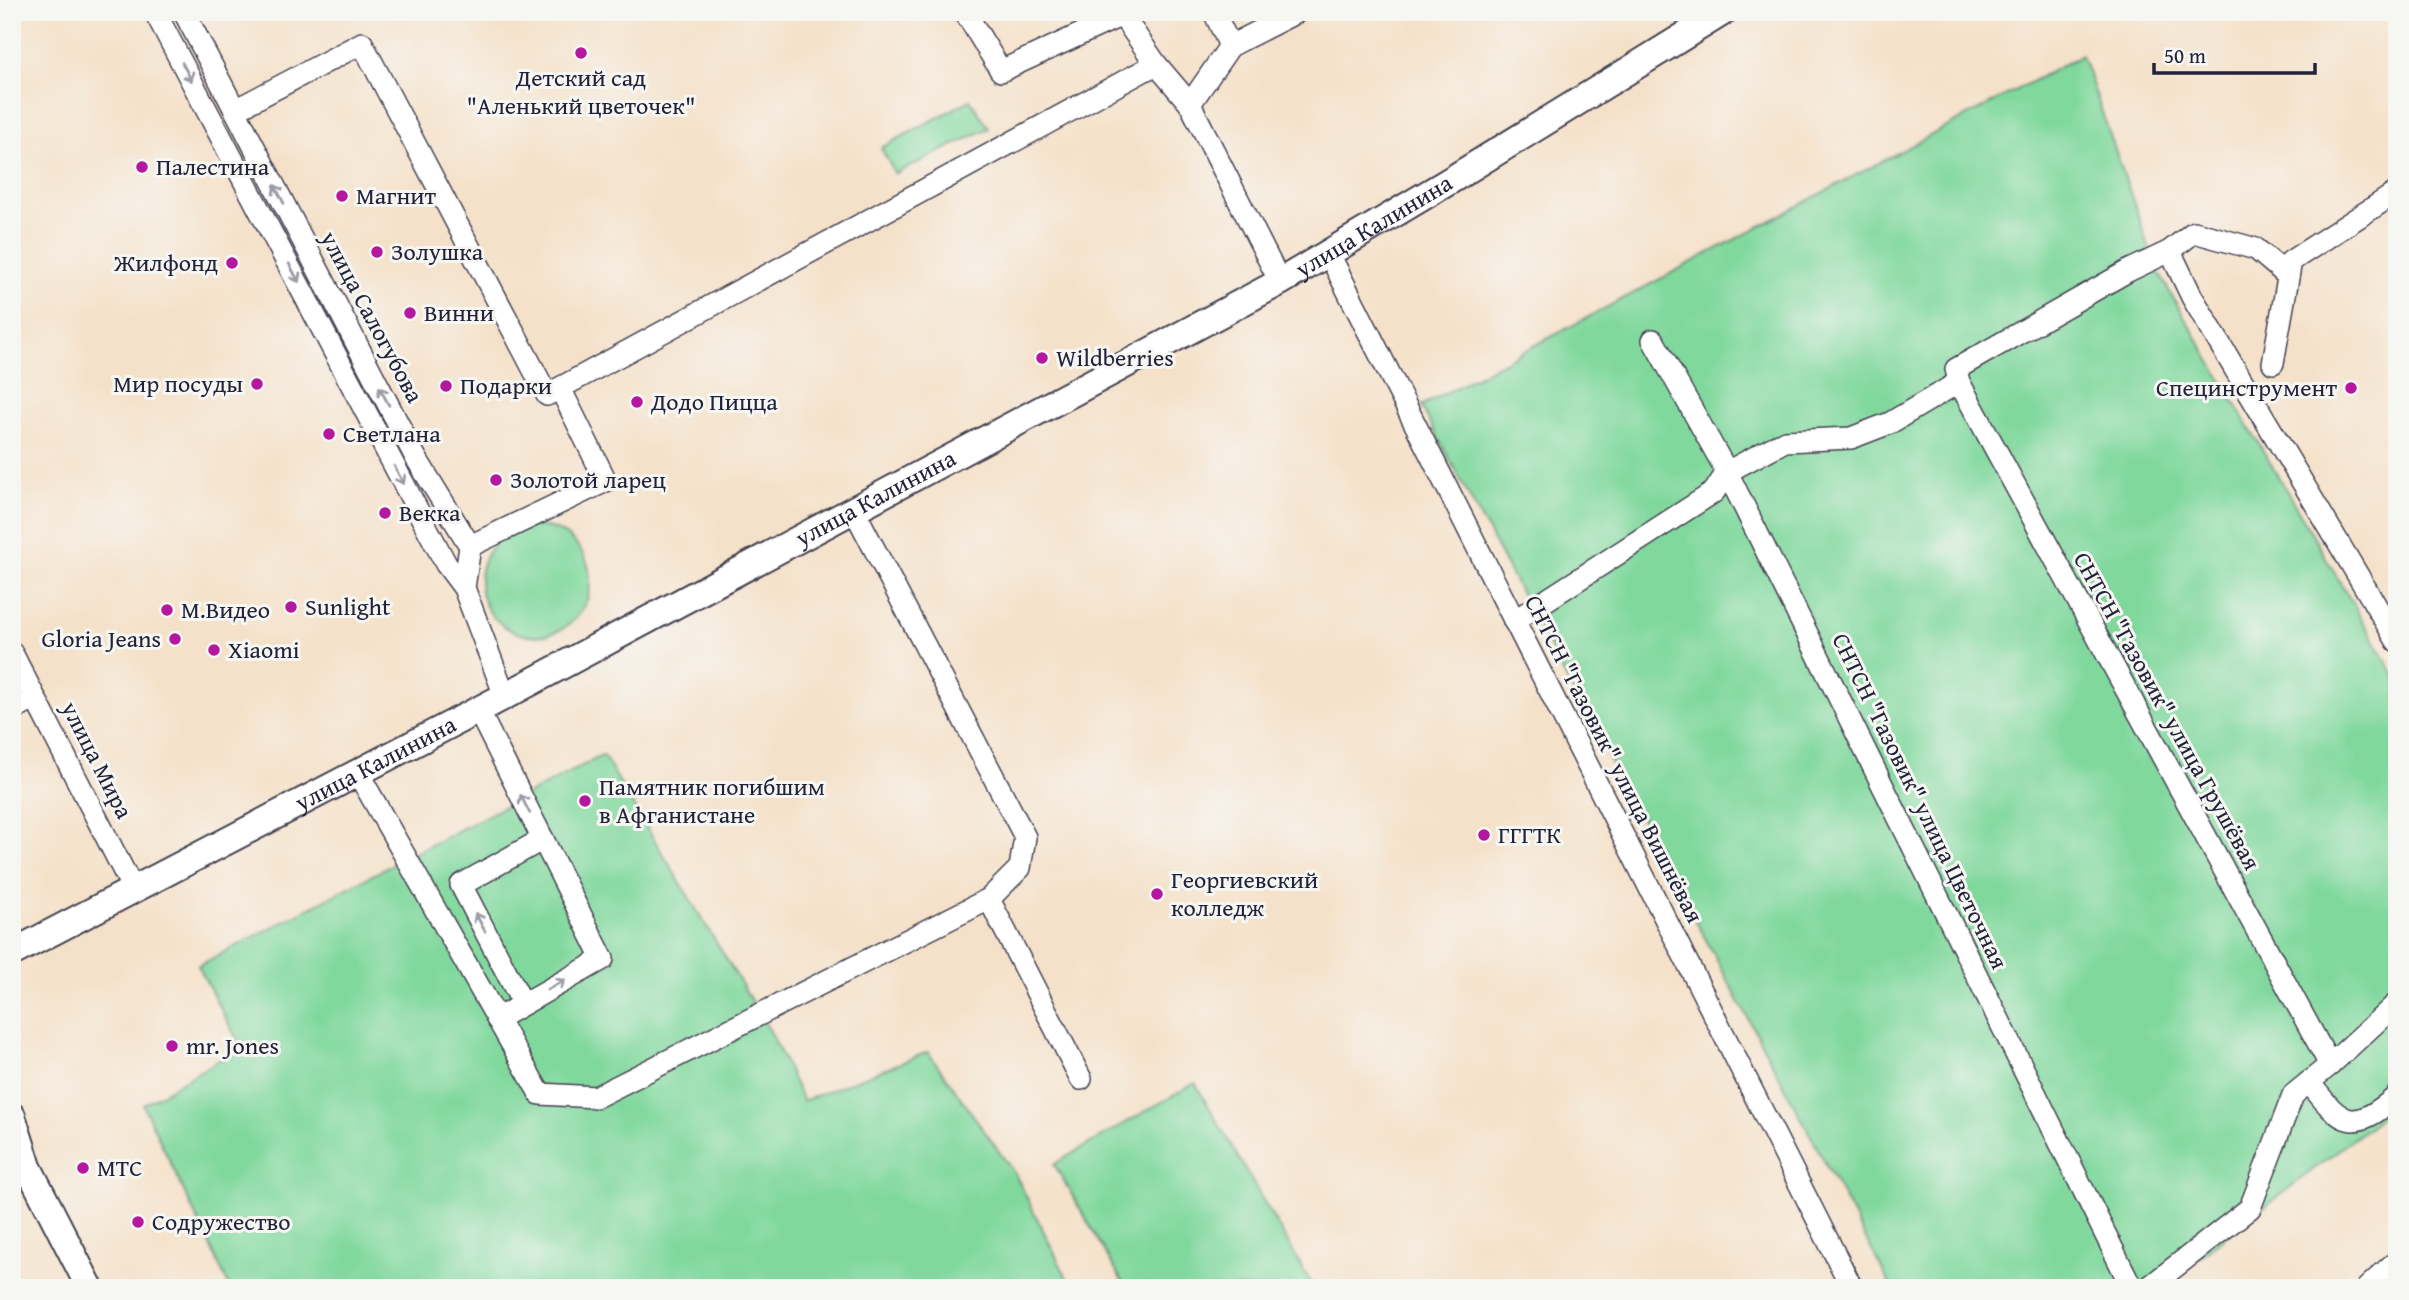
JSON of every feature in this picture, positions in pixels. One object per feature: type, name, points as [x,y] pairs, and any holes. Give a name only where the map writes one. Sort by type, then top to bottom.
[{"type":"main road","name":"улица Калинина","points":[[12,953],[358,774],[1280,282],[1723,12]]},
{"type":"main road","points":[[12,1116],[20,1161],[90,1288]]},
{"type":"street","name":"улица Салогубова","points":[[155,12],[446,564],[464,588]]},
{"type":"street","points":[[965,12],[1001,71],[1122,15],[1156,64],[1190,104],[1280,282]]},
{"type":"street","points":[[1214,12],[1230,46]]},
{"type":"street","points":[[1190,104],[1230,46],[1297,12]]},
{"type":"street","name":"улица Салогубова","points":[[190,14],[235,110],[416,458],[470,547]]},
{"type":"street","points":[[235,110],[362,43],[547,395],[1156,64]]},
{"type":"street","points":[[2273,363],[2291,261],[2397,192]]},
{"type":"street","points":[[1514,621],[1714,492],[1727,472],[1785,441],[1851,438],[1890,423],[1959,382],[1956,369],[2128,271],[2170,251],[2194,232],[2256,249],[2288,275]]},
{"type":"street","points":[[2170,251],[2192,297],[2397,641]]},
{"type":"street","name":"СНТСН \"Газовик\" улица Вишнёвая","points":[[1329,254],[1852,1288]]},
{"type":"street","name":"СНТСН \"Газовик\" улица Цветочная","points":[[1653,340],[1727,472],[2132,1288]]},
{"type":"street","name":"СНТСН \"Газовик\" улица Грушёвая","points":[[1959,382],[2330,1065]]},
{"type":"street","points":[[505,696],[464,588],[470,547],[606,481],[560,388]]},
{"type":"street","points":[[358,774],[540,1094],[596,1097],[989,899],[1020,868],[1025,837],[854,510]]},
{"type":"street","name":"улица Мира","points":[[12,653],[134,891]]},
{"type":"street","points":[[12,711],[35,698]]},
{"type":"street","points":[[478,710],[603,958],[497,1019]]},
{"type":"street","points":[[523,1004],[461,886],[543,839]]},
{"type":"street","points":[[989,899],[1081,1079]]},
{"type":"street","points":[[2148,1288],[2250,1208],[2293,1095],[2397,1003]]},
{"type":"street","points":[[2309,1082],[2338,1116],[2353,1121],[2368,1119],[2397,1096]]},
{"type":"street","points":[[2367,1288],[2392,1265]]},
{"type":"green space","points":[[2082,55],[2157,270],[2397,679],[2397,1105],[2159,1288],[1892,1288],[1421,406]]},
{"type":"green space","points":[[970,100],[989,128],[895,174],[881,148]]},
{"type":"green space","points":[[535,526],[556,530],[574,542],[586,560],[590,581],[586,602],[574,620],[556,632],[535,636],[514,632],[496,620],[484,602],[480,581],[484,560],[496,542],[514,530]]},
{"type":"green space","points":[[603,755],[771,1033],[803,1101],[928,1052],[1015,1174],[1072,1288],[230,1288],[143,1105],[241,1047],[198,966]]},
{"type":"green space","points":[[1195,1083],[1314,1288],[1126,1288],[1054,1164]]},
{"type":"place","name":"Детский сад \"Аленький цветочек\"","points":[[581,53]]},
{"type":"place","name":"Палестина","points":[[142,167]]},
{"type":"place","name":"Магнит","points":[[342,196]]},
{"type":"place","name":"Золушка","points":[[377,252]]},
{"type":"place","name":"Жилфонд","points":[[232,263]]},
{"type":"place","name":"Винни","points":[[410,313]]},
{"type":"place","name":"Wildberries","points":[[1042,358]]},
{"type":"place","name":"Мир посуды","points":[[257,384]]},
{"type":"place","name":"Подарки","points":[[446,386]]},
{"type":"place","name":"Специнструмент","points":[[2351,388]]},
{"type":"place","name":"Додо Пицца","points":[[637,402]]},
{"type":"place","name":"Светлана","points":[[329,434]]},
{"type":"place","name":"Золотой ларец","points":[[496,480]]},
{"type":"place","name":"Векка","points":[[385,513]]},
{"type":"place","name":"Sunlight","points":[[291,607]]},
{"type":"place","name":"М.Видео","points":[[167,610]]},
{"type":"place","name":"Gloria Jeans","points":[[175,639]]},
{"type":"place","name":"Xiaomi","points":[[214,650]]},
{"type":"place","name":"Памятник погибшим в Афганистане","points":[[585,801]]},
{"type":"place","name":"ГГГТК","points":[[1484,835]]},
{"type":"place","name":"Георгиевский колледж","points":[[1157,894]]},
{"type":"place","name":"mr. Jones","points":[[172,1046]]},
{"type":"place","name":"МТС","points":[[83,1168]]},
{"type":"place","name":"Содружество","points":[[138,1222]]}]
